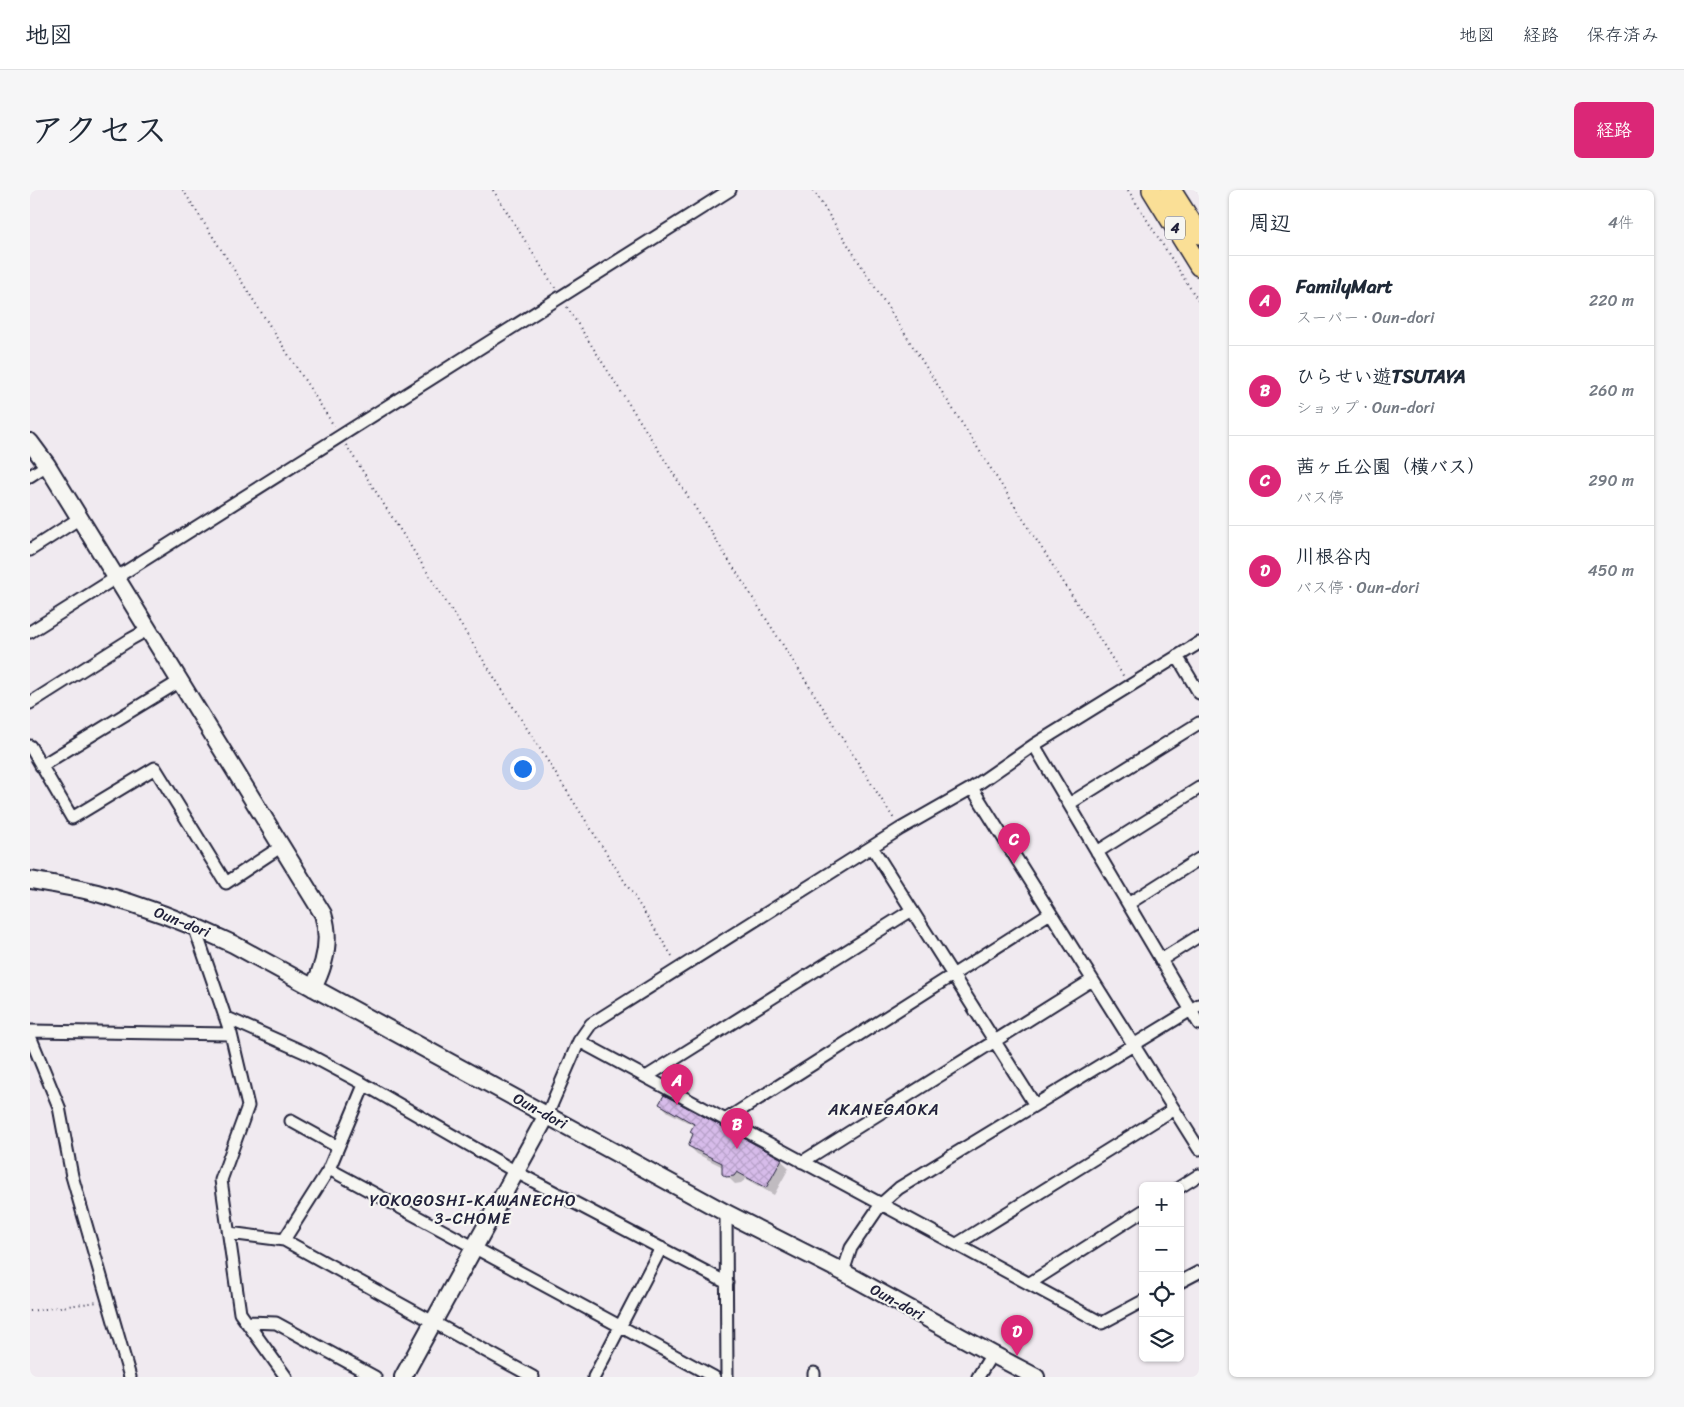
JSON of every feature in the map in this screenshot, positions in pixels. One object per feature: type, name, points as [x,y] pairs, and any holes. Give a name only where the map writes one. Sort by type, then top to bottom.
[{"type":"main road","name":"4","points":[[1152,190],[1199,266]]},
{"type":"main road","name":"4","points":[[1172,190],[1199,234]]},
{"type":"main road","points":[[30,442],[149,629],[323,914],[328,933],[327,947],[313,988]]},
{"type":"main road","name":"Oun-dori","points":[[30,880],[96,893],[154,910],[233,944],[726,1213],[843,1272],[1036,1377]]},
{"type":"main road","points":[[402,1377],[547,1115]]},
{"type":"street","points":[[30,632],[730,190]]},
{"type":"street","points":[[30,476],[47,466]]},
{"type":"street","points":[[30,550],[80,518]]},
{"type":"street","points":[[30,703],[149,629]]},
{"type":"street","points":[[547,1115],[579,1041],[590,1024],[872,847],[972,788],[1034,745],[1199,643]]},
{"type":"street","points":[[1177,656],[1199,692]]},
{"type":"street","points":[[42,766],[180,680]]},
{"type":"street","points":[[1068,804],[1199,723]]},
{"type":"street","points":[[1034,745],[1161,960],[1195,1007],[1199,1024]]},
{"type":"street","points":[[30,746],[72,818],[155,768],[226,883],[282,846]]},
{"type":"street","points":[[972,788],[1199,1149]]},
{"type":"street","points":[[1097,852],[1199,788]]},
{"type":"street","points":[[872,847],[1036,1105]]},
{"type":"street","points":[[1128,904],[1199,859]]},
{"type":"street","points":[[646,1077],[912,910]]},
{"type":"street","points":[[725,1120],[1050,913]]},
{"type":"street","points":[[194,926],[231,1034],[248,1106],[221,1180],[240,1313],[286,1377]]},
{"type":"street","points":[[1161,960],[1199,936]]},
{"type":"street","points":[[802,1162],[1092,980]]},
{"type":"street","points":[[843,1272],[851,1248],[881,1204],[899,1188],[1195,1007]]},
{"type":"street","points":[[225,1018],[304,1052],[516,1172],[727,1283]]},
{"type":"street","points":[[30,1032],[231,1034]]},
{"type":"street","points":[[579,1041],[1102,1323],[1139,1304]]},
{"type":"street","points":[[31,1043],[59,1107],[72,1176],[130,1377]]},
{"type":"street","points":[[284,1240],[329,1169],[364,1085]]},
{"type":"street","points":[[957,1244],[1174,1109]]},
{"type":"street","points":[[291,1121],[338,1147]]},
{"type":"street","points":[[329,1169],[714,1377]]},
{"type":"street","points":[[1184,1184],[1199,1175]]},
{"type":"street","points":[[726,1213],[727,1377]]},
{"type":"street","points":[[1030,1284],[1139,1214]]},
{"type":"street","points":[[229,1233],[284,1240],[533,1377]]},
{"type":"street","points":[[594,1377],[661,1248]]},
{"type":"street","points":[[1184,1280],[1199,1272]]},
{"type":"street","points":[[246,1322],[276,1323],[375,1377]]},
{"type":"street","points":[[978,1377],[992,1354]]},
{"type":"path","points":[[182,190],[680,968]]},
{"type":"path","points":[[493,190],[900,830]]},
{"type":"path","points":[[813,190],[1130,686]]},
{"type":"path","points":[[1128,190],[1199,302]]},
{"type":"path","points":[[30,1311],[108,1301]]},
{"type":"building","points":[[664,1095],[782,1159],[766,1188],[737,1172],[734,1176],[726,1177],[722,1174],[722,1163],[688,1146],[693,1134],[690,1132],[694,1124],[659,1104]]},
{"type":"place","name":"茜ヶ丘公園（横バス）","points":[[1014,864]]},
{"type":"place","name":"FamilyMart","points":[[677,1105]]},
{"type":"place","name":"ひらせい遊TSUTAYA","points":[[737,1149]]},
{"type":"place","name":"川根谷内","points":[[1017,1356]]},
{"type":"district","name":"AKANEGAOKA","points":[[884,1109]]},
{"type":"district","name":"YOKOGOSHI-KAWANECHO 3-CHOME","points":[[473,1209]]}]
